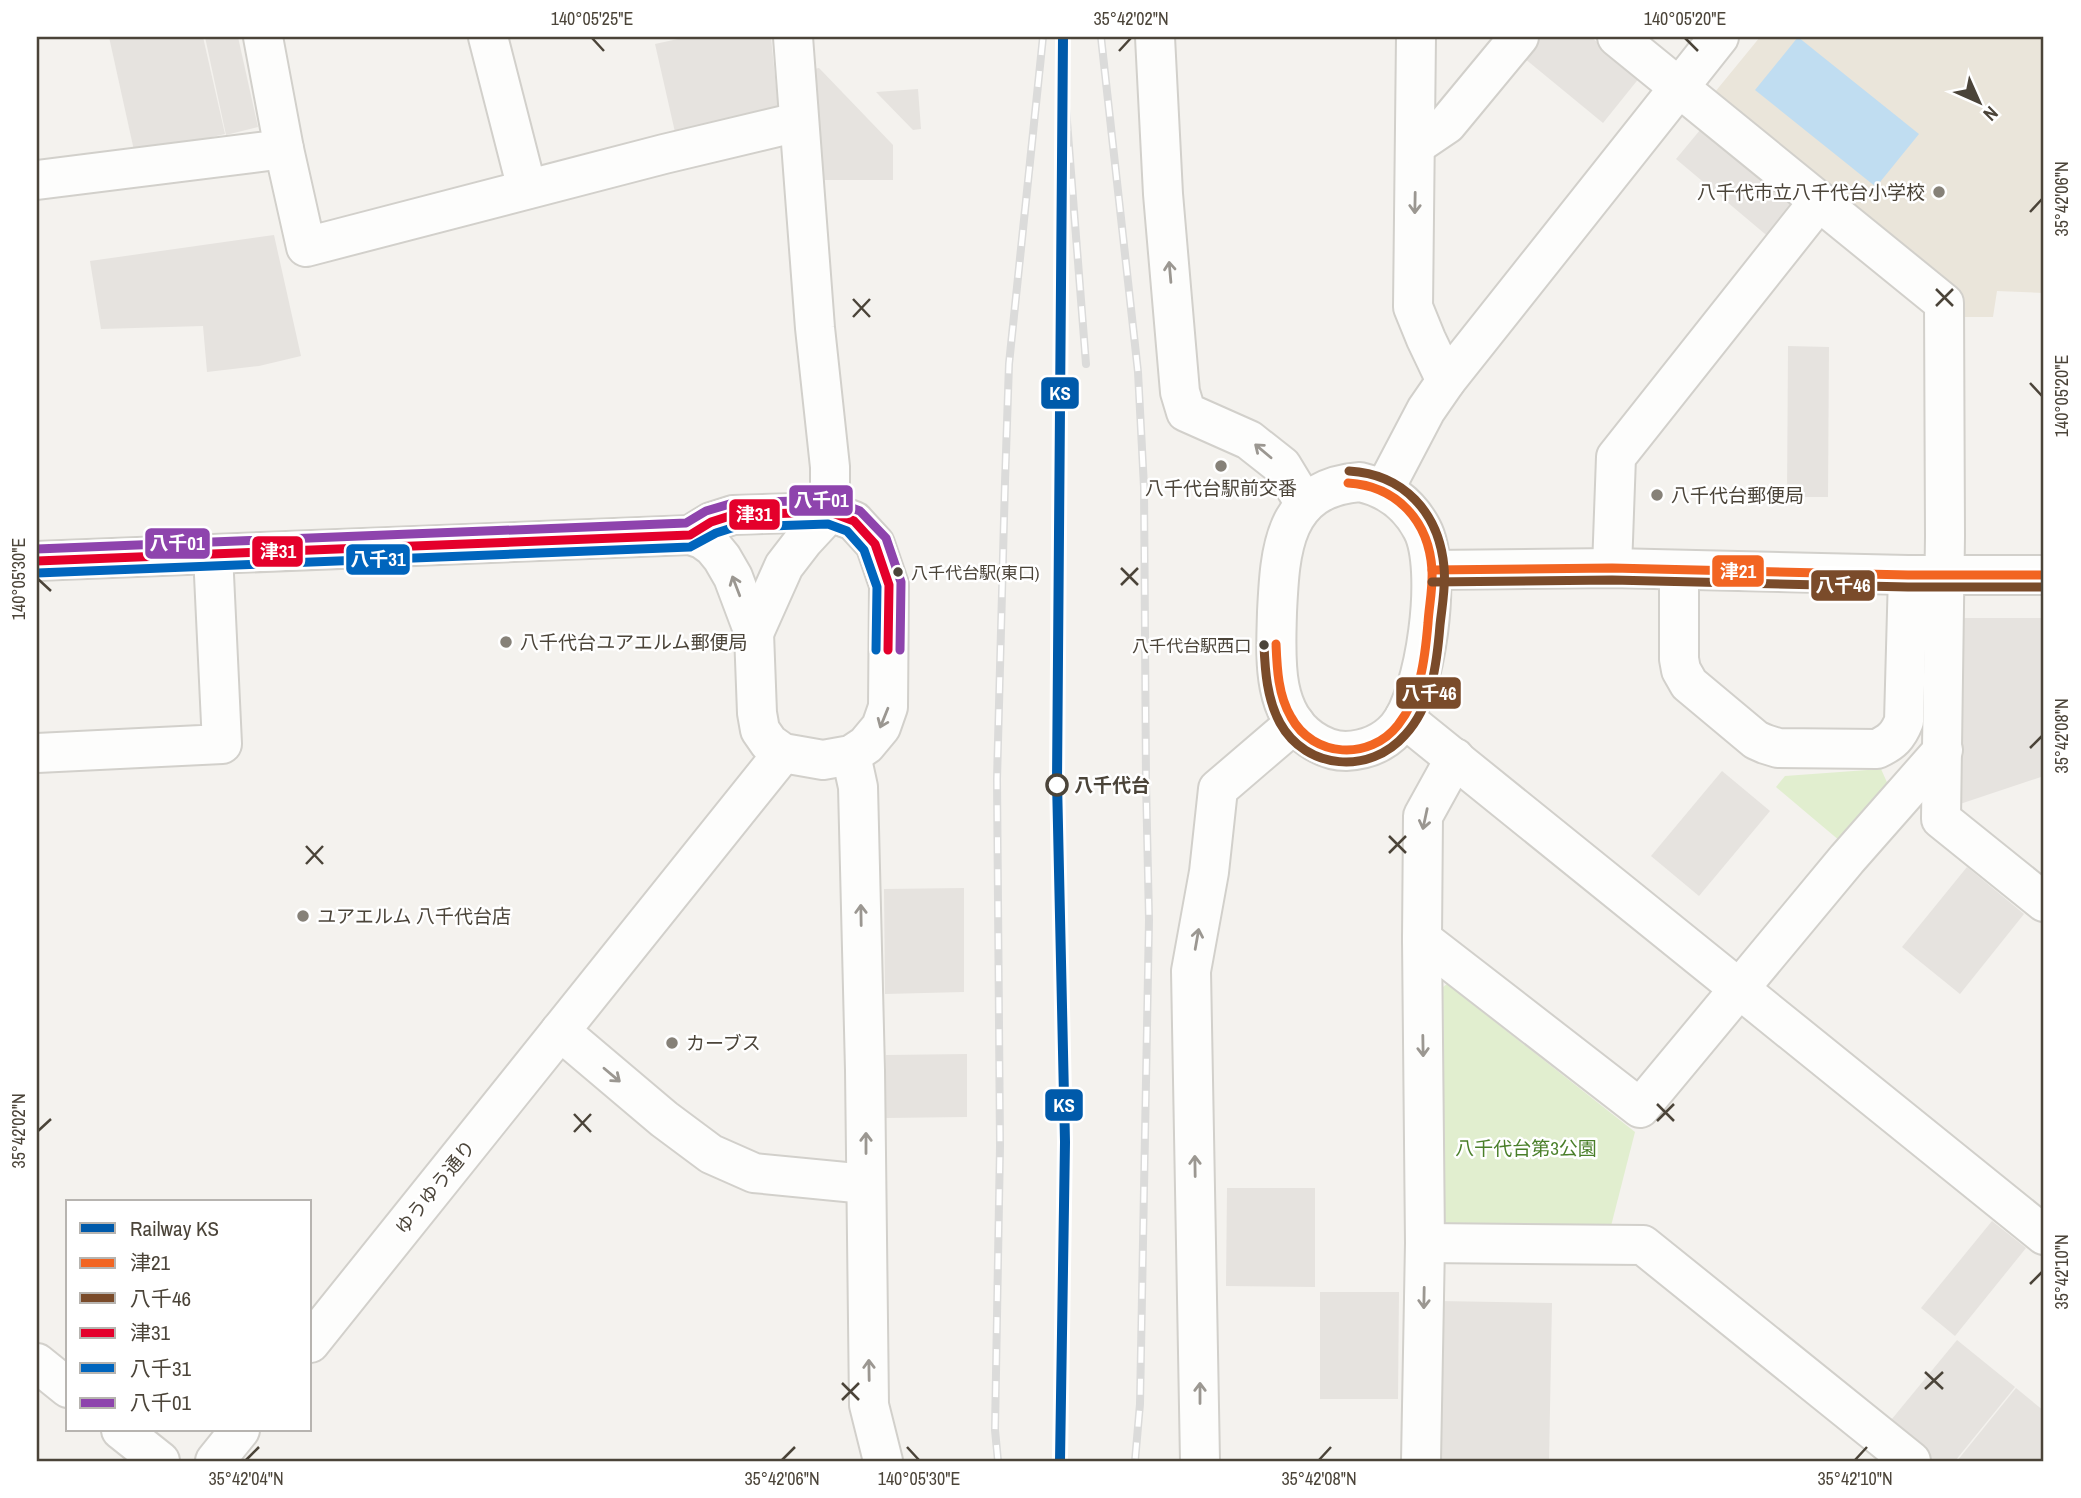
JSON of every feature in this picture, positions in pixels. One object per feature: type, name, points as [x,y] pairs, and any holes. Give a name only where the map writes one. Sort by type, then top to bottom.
[{"type":"street","points":[[263,37],[284,149],[292,249],[798,122]]},
{"type":"street","points":[[488,37],[527,189]]},
{"type":"street","points":[[754,634],[784,566],[830,512],[830,467],[815,328],[793,37]]},
{"type":"street","points":[[1155,37],[1164,207],[1180,392],[1186,412],[1250,440],[1282,466],[1305,504]]},
{"type":"street","points":[[1416,37],[1413,307],[1446,381]]},
{"type":"street","points":[[1416,145],[1447,124],[1519,37]]},
{"type":"street","points":[[1617,37],[1944,303],[1926,575],[1904,721],[1899,735],[1877,749],[1778,748],[1756,740],[1689,684],[1681,670],[1679,570]]},
{"type":"street","points":[[1384,490],[1426,410],[1446,381],[1719,37]]},
{"type":"street","points":[[37,180],[284,149]]},
{"type":"street","points":[[1612,568],[1615,457],[1819,201]]},
{"type":"street","points":[[1360,482],[1384,490],[1397,498],[1423,529],[1432,570],[1427,638],[1420,679],[1398,727],[1381,743],[1361,750],[1340,751],[1319,745],[1302,733],[1281,696],[1277,671],[1279,575],[1290,523],[1305,504],[1325,490],[1360,482]]},
{"type":"street","points":[[37,561],[690,535],[702,539],[722,558],[733,577],[754,634],[757,713],[760,730],[769,743],[783,753],[823,760],[851,755],[866,745],[881,727],[888,707],[889,585],[874,544],[853,521],[830,512],[733,515],[710,522],[690,535]]},
{"type":"street","points":[[37,753],[222,744],[213,554]]},
{"type":"street","points":[[1432,570],[1612,568],[2044,575]]},
{"type":"street","points":[[1926,575],[1943,750],[1941,819],[2044,902]]},
{"type":"street","points":[[1404,718],[2044,1235]]},
{"type":"street","points":[[1200,1461],[1191,971],[1209,872],[1218,789],[1295,723]]},
{"type":"street","points":[[1422,939],[1640,1108],[1847,859],[1943,750]]},
{"type":"street","name":"ゆうゆう通り","points":[[312,1341],[783,753]]},
{"type":"street","points":[[851,755],[858,787],[869,1405],[883,1461]]},
{"type":"street","points":[[1421,1461],[1425,1243],[1423,816],[1455,758]]},
{"type":"street","points":[[560,1031],[664,1119],[711,1154],[754,1174],[866,1184]]},
{"type":"street","points":[[1425,1243],[1643,1245],[1911,1461]]},
{"type":"street","points":[[37,1363],[66,1386]]},
{"type":"street","points":[[124,1432],[160,1461]]},
{"type":"street","points":[[215,1461],[238,1432]]},
{"type":"shaded area","points":[[109,37],[203,37],[225,134],[135,155]]},
{"type":"shaded area","points":[[205,37],[238,37],[258,127],[226,135]]},
{"type":"shaded area","points":[[687,37],[771,37],[779,117],[677,141],[655,44]]},
{"type":"shaded area","points":[[1534,37],[1591,37],[1640,77],[1603,123],[1519,54]]},
{"type":"shaded area","name":"八千代市立八千代台小学校","points":[[1760,37],[2044,37],[2044,293],[1997,291],[1993,317],[1959,317],[1715,92]]},
{"type":"shaded area","points":[[819,68],[893,145],[893,180],[822,180],[813,69]]},
{"type":"shaded area","points":[[918,89],[921,129],[913,130],[876,92]]},
{"type":"shaded area","points":[[1705,124],[1792,197],[1794,212],[1771,239],[1676,159]]},
{"type":"shaded area","points":[[274,235],[301,356],[259,366],[207,372],[203,326],[101,329],[90,261]]},
{"type":"shaded area","points":[[1788,346],[1829,347],[1828,497],[1787,497]]},
{"type":"shaded area","points":[[1955,618],[2044,618],[2044,776],[1954,806]]},
{"type":"shaded area","points":[[1722,771],[1770,811],[1699,896],[1651,856]]},
{"type":"shaded area","points":[[1967,867],[2024,914],[1960,994],[1902,947]]},
{"type":"shaded area","points":[[964,888],[964,992],[885,994],[884,889]]},
{"type":"shaded area","points":[[967,1054],[967,1117],[886,1118],[886,1055]]},
{"type":"shaded area","points":[[1227,1188],[1315,1188],[1315,1287],[1226,1286]]},
{"type":"shaded area","points":[[1992,1221],[2026,1248],[1955,1336],[1921,1308]]},
{"type":"shaded area","points":[[1320,1292],[1399,1292],[1398,1399],[1320,1399]]},
{"type":"shaded area","points":[[1439,1301],[1552,1303],[1549,1461],[1437,1461]]},
{"type":"shaded area","points":[[1957,1340],[2015,1387],[1955,1461],[1932,1461],[1887,1425]]},
{"type":"shaded area","points":[[2016,1388],[2044,1411],[2044,1461],[1957,1461]]},
{"type":"green space","points":[[1881,769],[1890,789],[1840,841],[1776,787],[1785,776]]},
{"type":"green space","name":"八千代台第3公園","points":[[1447,984],[1635,1132],[1610,1230],[1445,1225],[1443,987]]},
{"type":"water","points":[[1798,37],[1919,134],[1876,187],[1755,90]]},
{"type":"railway","points":[[998,1461],[995,1430],[1000,1146],[997,779],[1005,482],[1009,364],[1043,37]]},
{"type":"railway","points":[[1101,37],[1138,372],[1144,487],[1149,920],[1140,1404],[1135,1461]]},
{"type":"railway","points":[[1064,83],[1086,364]]},
{"type":"rail line","name":"KS","points":[[1060,1461],[1065,1142],[1057,781],[1063,37]]},
{"type":"transit line","name":"八千46","points":[[1264,645],[1269,695],[1280,723],[1291,739],[1322,758],[1339,762],[1374,757],[1391,748],[1405,735],[1421,711],[1432,683],[1437,654],[1444,581],[1441,547],[1426,513],[1401,488],[1368,474],[1349,471]]},
{"type":"transit line","name":"津21","points":[[1276,644],[1279,681],[1287,709],[1301,731],[1313,741],[1327,747],[1342,750],[1373,745],[1398,725],[1412,702],[1425,650],[1432,583],[1430,552],[1417,522],[1407,509],[1381,491],[1348,483]]},
{"type":"transit line","name":"八千01","points":[[37,549],[686,523],[706,511],[733,503],[831,500],[860,511],[886,538],[901,582],[900,650]]},
{"type":"transit line","name":"津31","points":[[37,561],[690,535],[711,522],[733,515],[830,512],[854,521],[875,544],[889,585],[888,650]]},
{"type":"transit line","name":"八千31","points":[[37,573],[690,547],[716,533],[735,527],[828,524],[847,531],[864,550],[877,587],[876,650]]},
{"type":"transit line","name":"津21","points":[[1432,570],[1612,568],[1908,575],[2044,575]]},
{"type":"transit line","name":"八千46","points":[[1432,582],[1612,580],[1908,587],[2044,587]]},
{"type":"place","name":"八千代市立八千代台小学校","points":[[1939,192]]},
{"type":"place","name":"八千代台駅前交番","points":[[1221,466]]},
{"type":"place","name":"八千代台郵便局","points":[[1657,495]]},
{"type":"place","name":"八千代台駅(東口)","points":[[898,572]]},
{"type":"place","name":"八千代台ユアエルム郵便局","points":[[506,642]]},
{"type":"place","name":"八千代台駅西口","points":[[1264,645]]},
{"type":"place","name":"八千代台","points":[[1057,785]]},
{"type":"place","name":"ユアエルム 八千代台店","points":[[303,916]]},
{"type":"place","name":"カーブス","points":[[672,1043]]}]
